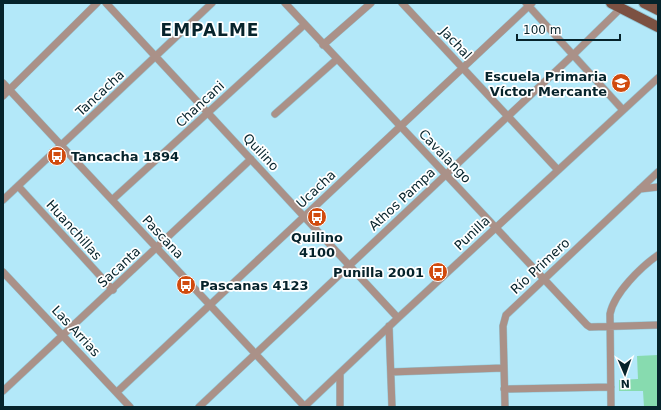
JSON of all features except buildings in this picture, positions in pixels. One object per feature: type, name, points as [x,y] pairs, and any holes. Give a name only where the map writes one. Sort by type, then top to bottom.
[{"type":"main road","points":[[611,3],[658,27]]},
{"type":"main road","points":[[644,3],[658,10]]},
{"type":"street","points":[[3,96],[97,3]]},
{"type":"street","name":"Quilino","points":[[106,3],[398,318]]},
{"type":"street","name":"Cavalango","points":[[285,3],[588,326],[610,326]]},
{"type":"street","points":[[323,45],[371,3]]},
{"type":"street","name":"Jachal","points":[[402,3],[558,170]]},
{"type":"street","points":[[529,4],[623,110]]},
{"type":"street","name":"Ucacha","points":[[117,392],[463,68],[529,4]]},
{"type":"street","name":"Tancacha","points":[[3,200],[156,57],[207,5]]},
{"type":"street","name":"Athos Pampa","points":[[199,407],[621,8]]},
{"type":"street","name":"Chancani","points":[[112,200],[304,25]]},
{"type":"street","points":[[275,114],[337,59]]},
{"type":"street","name":"Punilla","points":[[304,407],[398,318],[658,78]]},
{"type":"street","name":"Pascana","points":[[3,83],[304,407]]},
{"type":"street","name":"Sacanta","points":[[3,391],[64,336],[251,160]]},
{"type":"street","name":"Río Primero","points":[[504,407],[503,326],[506,315],[658,172]]},
{"type":"street","name":"Huanchillas","points":[[18,186],[113,290]]},
{"type":"street","points":[[640,189],[658,187]]},
{"type":"street","points":[[611,407],[610,314],[617,295],[658,255]]},
{"type":"street","name":"Las Arrias","points":[[3,272],[130,407]]},
{"type":"street","points":[[610,326],[658,325]]},
{"type":"street","points":[[390,326],[392,407]]},
{"type":"street","points":[[391,372],[503,368]]},
{"type":"street","points":[[340,373],[340,407]]},
{"type":"street","points":[[504,389],[610,387]]},
{"type":"green space","points":[[658,355],[658,407],[644,407],[643,391],[619,391],[619,380],[638,379],[637,356]]},
{"type":"place","name":"Escuela Primaria Víctor Mercante","points":[[621,83]]},
{"type":"place","name":"Tancacha 1894","points":[[57,156]]},
{"type":"place","name":"Quilino 4100","points":[[317,217]]},
{"type":"place","name":"Punilla 2001","points":[[438,272]]},
{"type":"place","name":"Pascanas 4123","points":[[186,285]]},
{"type":"district","name":"EMPALME","points":[[210,30]]}]
